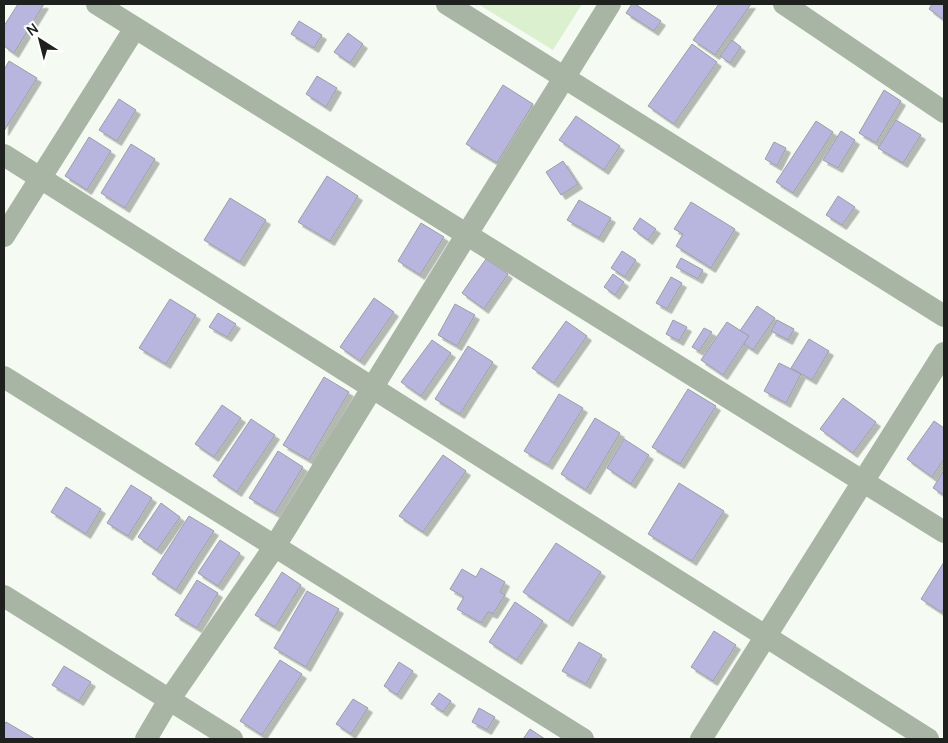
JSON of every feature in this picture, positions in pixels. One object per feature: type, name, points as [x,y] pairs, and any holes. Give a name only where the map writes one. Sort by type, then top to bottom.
[{"type":"street","points":[[97,4],[944,532]]},
{"type":"street","points":[[447,4],[944,316]]},
{"type":"street","points":[[146,739],[169,700],[275,546],[610,4]]},
{"type":"street","points":[[784,4],[944,112]]},
{"type":"street","points":[[4,236],[136,28]]},
{"type":"street","points":[[4,155],[928,739]]},
{"type":"street","points":[[701,739],[944,353]]},
{"type":"street","points":[[4,377],[584,739]]},
{"type":"street","points":[[7,606],[169,700],[232,739]]},
{"type":"green space","points":[[478,4],[582,4],[553,50]]},
{"type":"building","points":[[18,4],[44,4],[14,53],[4,46],[4,26]]},
{"type":"building","points":[[632,4],[635,4],[661,21],[654,31],[626,13]]},
{"type":"building","points":[[719,4],[751,4],[715,55],[693,40]]},
{"type":"building","points":[[932,4],[944,4],[944,20],[929,9]]},
{"type":"building","points":[[299,21],[322,35],[314,48],[291,34]]},
{"type":"building","points":[[348,33],[363,44],[350,63],[334,52]]},
{"type":"building","points":[[732,40],[741,47],[730,63],[720,56]]},
{"type":"building","points":[[692,44],[717,62],[674,124],[648,106]]},
{"type":"building","points":[[9,61],[37,78],[4,131],[4,70]]},
{"type":"building","points":[[317,76],[337,88],[326,107],[306,94]]},
{"type":"building","points":[[503,85],[533,104],[497,163],[466,144]]},
{"type":"building","points":[[884,90],[901,101],[876,143],[859,133]]},
{"type":"building","points":[[119,99],[136,110],[117,141],[99,130]]},
{"type":"building","points":[[576,116],[620,146],[604,170],[559,140]]},
{"type":"building","points":[[896,120],[921,135],[903,163],[878,148]]},
{"type":"building","points":[[816,121],[833,132],[793,193],[776,182]]},
{"type":"building","points":[[841,131],[855,140],[838,168],[823,160]]},
{"type":"building","points":[[89,137],[111,151],[87,190],[65,176]]},
{"type":"building","points":[[774,142],[786,148],[777,166],[765,159]]},
{"type":"building","points":[[131,144],[155,159],[125,208],[101,193]]},
{"type":"building","points":[[563,161],[578,184],[561,195],[546,172]]},
{"type":"building","points":[[327,176],[358,196],[330,241],[298,222]]},
{"type":"building","points":[[838,196],[855,207],[842,225],[826,215]]},
{"type":"building","points":[[230,198],[266,220],[240,262],[204,240]]},
{"type":"building","points":[[579,200],[611,218],[599,238],[567,220]]},
{"type":"building","points":[[691,202],[735,229],[711,268],[676,246],[683,234],[674,229]]},
{"type":"building","points":[[640,218],[656,229],[648,240],[633,229]]},
{"type":"building","points":[[421,223],[444,237],[420,275],[398,261]]},
{"type":"building","points":[[622,251],[636,260],[625,277],[611,268]]},
{"type":"building","points":[[681,258],[703,270],[698,279],[676,267]]},
{"type":"building","points":[[486,259],[508,274],[484,309],[462,293]]},
{"type":"building","points":[[613,274],[624,282],[615,295],[604,287]]},
{"type":"building","points":[[671,277],[682,283],[667,309],[656,303]]},
{"type":"building","points":[[374,298],[394,312],[360,361],[340,347]]},
{"type":"building","points":[[170,299],[196,315],[166,364],[139,348]]},
{"type":"building","points":[[455,304],[475,315],[457,346],[438,335]]},
{"type":"building","points":[[757,306],[775,318],[753,350],[735,338]]},
{"type":"building","points":[[218,313],[236,324],[227,337],[209,327]]},
{"type":"building","points":[[673,320],[687,327],[679,341],[666,334]]},
{"type":"building","points":[[777,320],[794,329],[788,340],[771,331]]},
{"type":"building","points":[[566,321],[587,336],[554,383],[532,368]]},
{"type":"building","points":[[727,322],[749,336],[723,375],[701,360]]},
{"type":"building","points":[[704,328],[712,332],[699,351],[692,347]]},
{"type":"building","points":[[809,339],[829,351],[812,380],[791,368]]},
{"type":"building","points":[[432,340],[451,353],[421,396],[401,382]]},
{"type":"building","points":[[468,346],[493,362],[460,414],[435,399]]},
{"type":"building","points":[[779,363],[801,374],[786,403],[764,391]]},
{"type":"building","points":[[324,377],[349,392],[309,460],[283,445]]},
{"type":"building","points":[[688,389],[716,406],[680,464],[652,447]]},
{"type":"building","points":[[559,394],[583,408],[548,465],[524,451]]},
{"type":"building","points":[[843,398],[876,422],[853,453],[820,429]]},
{"type":"building","points":[[222,405],[241,418],[214,457],[195,444]]},
{"type":"building","points":[[595,418],[620,433],[586,490],[561,474]]},
{"type":"building","points":[[251,419],[275,435],[237,492],[213,476]]},
{"type":"building","points":[[934,421],[944,428],[944,459],[932,477],[907,459]]},
{"type":"building","points":[[624,439],[649,455],[631,484],[607,468]]},
{"type":"building","points":[[278,451],[303,467],[275,513],[249,498]]},
{"type":"building","points":[[443,455],[466,471],[423,532],[399,516]]},
{"type":"building","points":[[944,470],[944,495],[933,488]]},
{"type":"building","points":[[679,483],[724,511],[692,561],[648,534]]},
{"type":"building","points":[[131,485],[152,498],[128,536],[107,523]]},
{"type":"building","points":[[66,487],[101,509],[86,534],[51,512]]},
{"type":"building","points":[[161,503],[180,517],[157,550],[138,537]]},
{"type":"building","points":[[189,516],[214,531],[176,590],[152,574]]},
{"type":"building","points":[[220,540],[240,553],[218,586],[198,573]]},
{"type":"building","points":[[556,543],[601,572],[568,622],[523,592]]},
{"type":"building","points":[[944,562],[944,608],[941,612],[921,599]]},
{"type":"building","points":[[481,568],[505,582],[500,592],[505,595],[493,614],[488,612],[481,623],[457,609],[464,597],[450,589],[462,569],[476,577]]},
{"type":"building","points":[[282,572],[301,585],[275,627],[255,615]]},
{"type":"building","points":[[197,580],[218,593],[197,628],[175,615]]},
{"type":"building","points":[[307,591],[339,609],[306,667],[274,648]]},
{"type":"building","points":[[515,602],[543,621],[517,660],[489,642]]},
{"type":"building","points":[[714,631],[736,645],[713,681],[691,667]]},
{"type":"building","points":[[579,642],[602,655],[586,684],[562,671]]},
{"type":"building","points":[[280,660],[302,674],[262,735],[240,721]]},
{"type":"building","points":[[399,662],[413,671],[397,695],[384,686]]},
{"type":"building","points":[[64,666],[91,682],[79,701],[52,685]]},
{"type":"building","points":[[439,693],[451,701],[443,712],[431,704]]},
{"type":"building","points":[[353,699],[368,708],[351,734],[336,724]]},
{"type":"building","points":[[479,708],[495,717],[487,730],[472,722]]},
{"type":"building","points":[[6,722],[35,739],[4,739],[4,725]]},
{"type":"building","points":[[530,729],[545,739],[523,739]]}]
